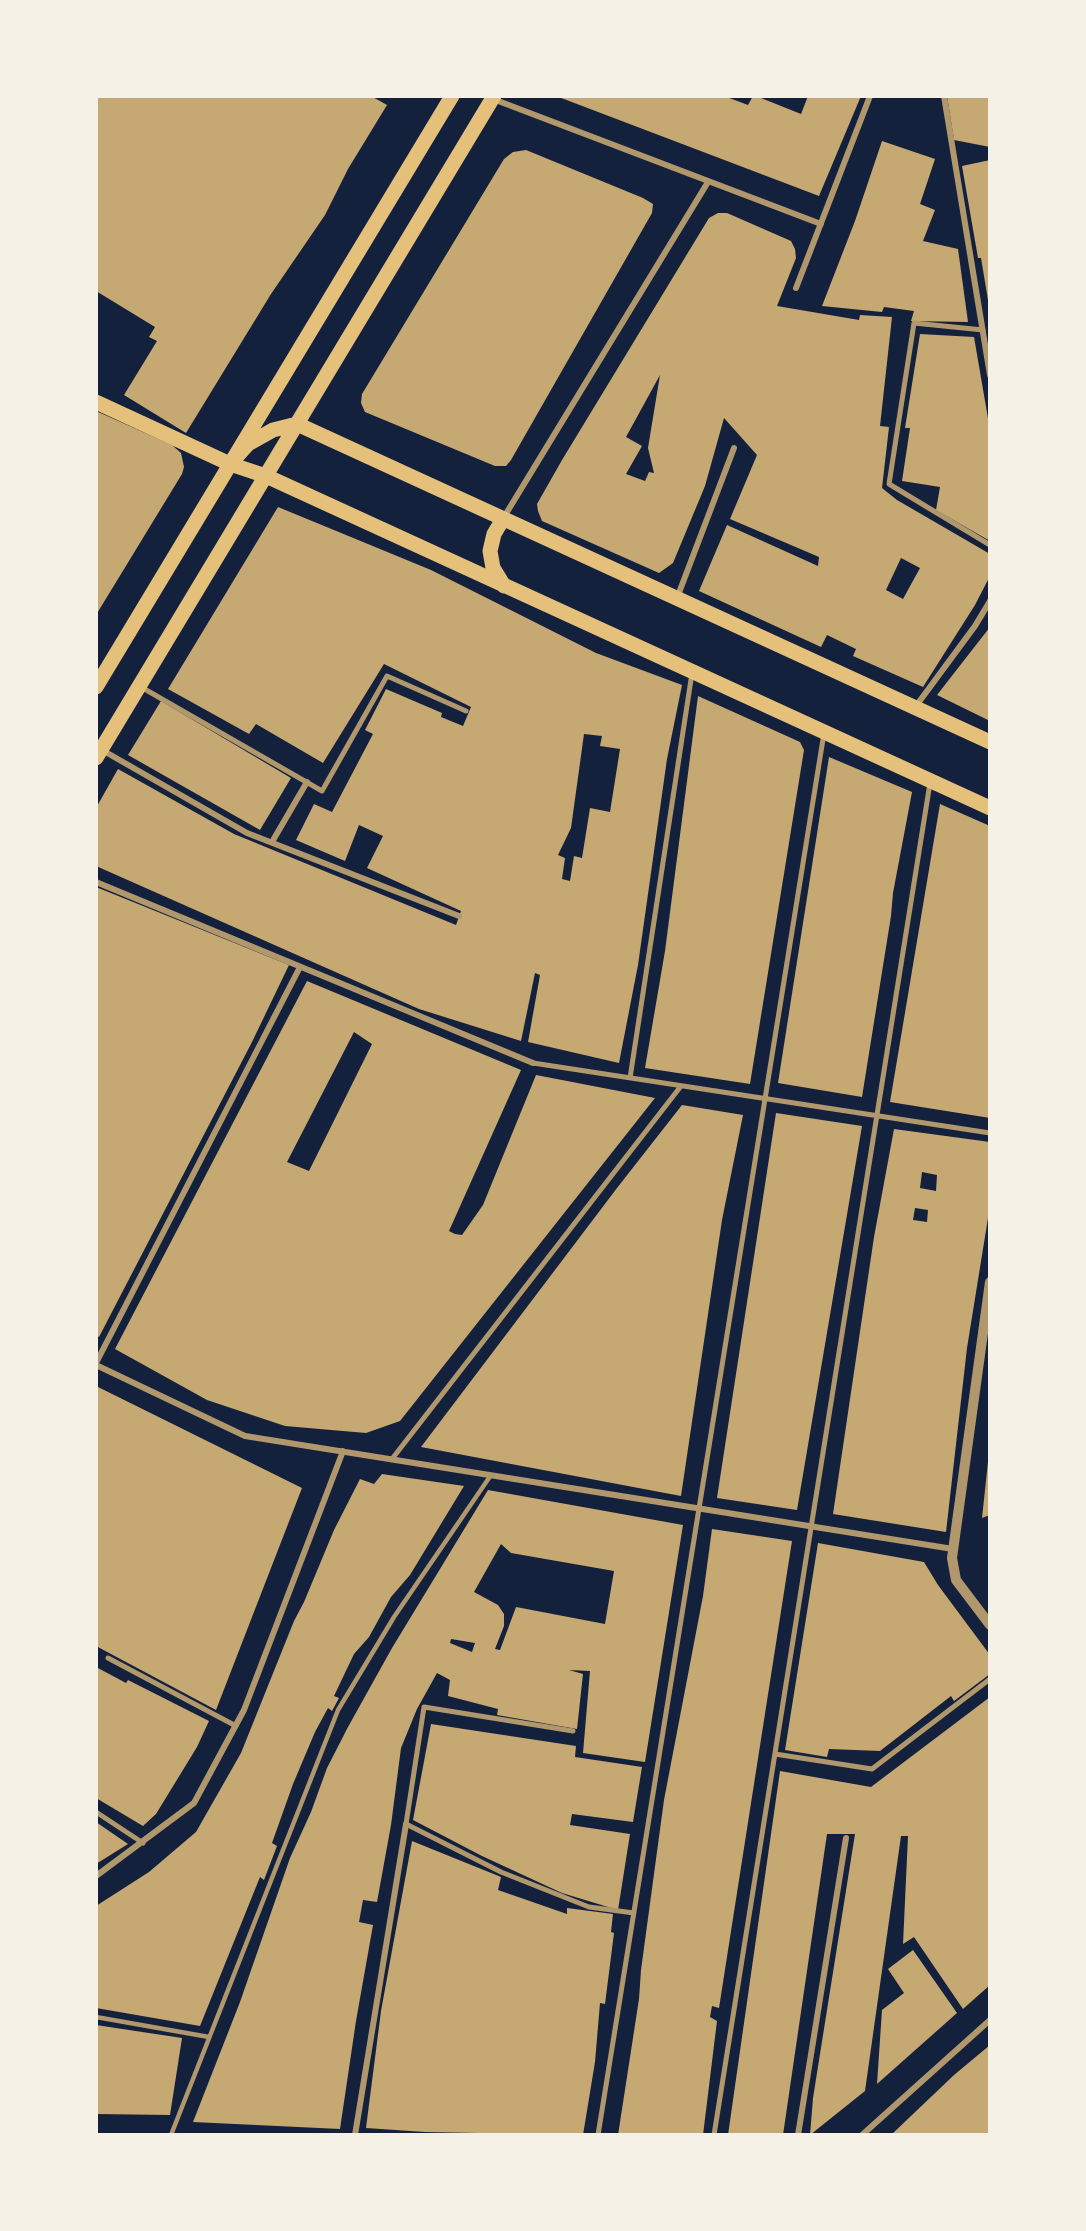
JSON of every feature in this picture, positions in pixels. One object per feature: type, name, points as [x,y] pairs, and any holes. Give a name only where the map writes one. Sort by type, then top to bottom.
[{"type":"main road","points":[[96,687],[452,96]]},
{"type":"main road","points":[[99,754],[494,97]]},
{"type":"main road","points":[[96,402],[230,464],[266,476],[990,807]]},
{"type":"main road","points":[[230,464],[248,444],[273,430],[297,424],[990,742]]},
{"type":"main road","points":[[503,519],[494,534],[490,551],[493,568],[504,586]]},
{"type":"street","points":[[796,288],[870,96]]},
{"type":"street","points":[[944,96],[990,375]]},
{"type":"street","points":[[494,97],[821,224]]},
{"type":"street","points":[[503,519],[708,182]]},
{"type":"street","points":[[983,330],[914,323],[889,484],[990,545]]},
{"type":"street","points":[[676,598],[734,448]]},
{"type":"street","points":[[915,707],[975,626],[990,601]]},
{"type":"street","points":[[630,1078],[692,671]]},
{"type":"street","points":[[140,686],[322,791],[387,676],[466,711]]},
{"type":"street","points":[[598,2135],[824,732]]},
{"type":"street","points":[[99,754],[248,833],[459,916]]},
{"type":"street","points":[[714,2135],[930,780]]},
{"type":"street","points":[[272,842],[307,782]]},
{"type":"street","points":[[96,882],[533,1063],[990,1133]]},
{"type":"street","points":[[300,967],[96,1364],[246,1436],[953,1549]]},
{"type":"street","points":[[392,1459],[681,1086]]},
{"type":"street","points":[[990,1282],[952,1566],[956,1580],[990,1625]]},
{"type":"street","points":[[96,1876],[194,1803],[244,1710],[343,1451]]},
{"type":"street","points":[[108,1658],[236,1726]]},
{"type":"street","points":[[775,1754],[872,1769],[990,1679]]},
{"type":"street","points":[[355,2135],[424,1707],[573,1731]]},
{"type":"street","points":[[96,1812],[143,1843]]},
{"type":"street","points":[[406,1824],[501,1872],[589,1907],[634,1913]]},
{"type":"street","points":[[798,2135],[846,1838]]},
{"type":"street","points":[[862,2135],[990,2020]]},
{"type":"lane","points":[[171,2135],[338,1710],[394,1617],[491,1475]]},
{"type":"lane","points":[[96,2017],[209,2037]]},
{"type":"building","points":[[97,96],[371,96],[387,105],[348,169],[325,215],[271,294],[186,433],[124,395],[157,341],[149,337],[155,327],[96,291]]},
{"type":"building","points":[[556,96],[724,96],[748,105],[753,96],[756,96],[801,114],[808,96],[861,96],[819,196]]},
{"type":"building","points":[[947,96],[990,96],[990,147],[954,140]]},
{"type":"building","points":[[882,141],[935,159],[920,204],[935,210],[923,241],[958,249],[968,322],[911,321],[914,311],[884,307],[882,312],[822,306],[855,221]]},
{"type":"building","points":[[526,150],[653,204],[652,213],[511,460],[506,466],[495,466],[365,412],[361,403],[362,394],[504,159],[513,152]]},
{"type":"building","points":[[990,160],[990,306],[989,306],[962,166]]},
{"type":"building","points":[[718,213],[727,213],[791,241],[796,258],[777,306],[859,320],[860,315],[892,317],[880,426],[889,427],[882,488],[897,500],[990,554],[990,576],[975,605],[923,687],[853,656],[856,649],[827,635],[821,647],[699,591],[727,525],[818,566],[819,557],[730,519],[757,455],[724,418],[705,486],[673,563],[659,573],[542,521],[537,504],[709,218]],"holes":[[[660,375],[648,448],[654,473],[649,472],[645,481],[626,474],[642,446],[626,437]],[[901,558],[920,568],[903,599],[886,590]]]},
{"type":"building","points":[[920,334],[974,337],[990,430],[990,541],[936,510],[940,487],[902,481],[910,428],[905,428]]},
{"type":"building","points":[[96,411],[172,445],[181,453],[184,467],[182,474],[96,615]]},
{"type":"building","points":[[278,507],[431,570],[596,653],[682,685],[667,759],[638,965],[619,1063],[528,1042],[540,975],[535,973],[521,1041],[419,1009],[96,866],[96,808],[118,769],[234,834],[456,925],[461,911],[367,868],[383,836],[359,825],[345,861],[296,840],[314,804],[332,812],[373,734],[365,730],[386,689],[442,713],[441,717],[463,726],[471,707],[384,664],[323,763],[256,724],[249,734],[168,689]],"holes":[[[584,734],[602,736],[600,746],[620,749],[610,812],[590,808],[582,858],[574,856],[570,881],[562,879],[565,858],[558,855],[571,828]]]},
{"type":"building","points":[[990,627],[990,721],[937,695]]},
{"type":"building","points":[[698,696],[800,742],[804,750],[750,1084],[645,1068],[665,951]]},
{"type":"building","points":[[161,701],[291,778],[260,830],[128,755]]},
{"type":"building","points":[[829,757],[912,792],[893,893],[862,1097],[778,1083]]},
{"type":"building","points":[[940,804],[990,826],[990,1118],[890,1102]]},
{"type":"building","points":[[96,887],[289,965],[252,1042],[99,1337],[96,1335]]},
{"type":"building","points":[[307,981],[521,1070],[449,1231],[455,1234],[462,1235],[483,1205],[536,1075],[655,1098],[400,1421],[366,1433],[285,1426],[207,1400],[115,1349]],"holes":[[[354,1032],[372,1044],[309,1171],[287,1162]]]},
{"type":"building","points":[[682,1105],[743,1115],[722,1220],[681,1496],[421,1447],[617,1188]]},
{"type":"building","points":[[776,1113],[862,1126],[797,1510],[717,1498]]},
{"type":"building","points":[[894,1129],[990,1142],[988,1218],[967,1348],[946,1532],[833,1514],[874,1237]],"holes":[[[922,1172],[937,1175],[936,1191],[920,1188]],[[915,1208],[928,1210],[927,1222],[913,1220]]]},
{"type":"building","points":[[96,1386],[302,1488],[216,1710],[96,1646]]},
{"type":"building","points":[[988,1462],[990,1515],[982,1518]]},
{"type":"building","points":[[382,1474],[464,1486],[410,1575],[391,1597],[369,1637],[354,1654],[334,1696],[339,1698],[332,1711],[328,1708],[315,1732],[272,1843],[277,1846],[264,1880],[260,1877],[200,2026],[96,2008],[96,1906],[149,1872],[196,1832],[241,1753],[294,1621],[334,1530],[360,1479],[374,1484]]},
{"type":"building","points":[[488,1490],[683,1525],[645,1762],[583,1753],[590,1671],[569,1670],[583,1674],[577,1729],[497,1715],[498,1709],[448,1696],[450,1680],[437,1673],[417,1709],[401,1748],[391,1825],[377,1902],[363,1900],[359,1922],[373,1925],[340,2129],[193,2122],[240,2002],[290,1858],[311,1812],[327,1768],[392,1648]],"holes":[[[501,1544],[511,1553],[614,1571],[605,1624],[516,1607],[500,1650],[495,1649],[504,1626],[504,1614],[498,1605],[474,1592]],[[451,1639],[475,1643],[472,1652],[450,1643]]]},
{"type":"building","points":[[712,1529],[792,1541],[719,2008],[712,2006],[710,2017],[717,2021],[703,2135],[618,2135],[639,1999],[664,1800],[703,1596]]},
{"type":"building","points":[[818,1543],[924,1562],[938,1585],[990,1655],[990,1674],[954,1701],[951,1696],[880,1751],[829,1749],[827,1757],[785,1750]]},
{"type":"building","points":[[96,1667],[126,1683],[128,1680],[209,1721],[197,1747],[156,1814],[143,1826],[96,1798]]},
{"type":"building","points":[[990,1697],[990,1985],[963,2009],[914,1937],[903,1944],[908,1836],[901,1836],[865,2091],[810,2135],[813,2098],[855,1834],[827,1834],[783,2135],[728,2135],[780,1771],[871,1787]]},
{"type":"building","points":[[431,1724],[576,1746],[575,1757],[642,1767],[633,1822],[572,1814],[570,1825],[630,1834],[618,1910],[562,1893],[482,1856],[413,1820]]},
{"type":"building","points":[[96,1822],[128,1844],[96,1864]]},
{"type":"building","points":[[412,1841],[501,1877],[498,1890],[567,1914],[567,1908],[613,1914],[611,1932],[614,1933],[605,2004],[600,2003],[595,2062],[583,2135],[425,2132],[366,2128],[381,2011]]},
{"type":"building","points":[[913,1950],[957,2013],[877,2084],[882,2010],[904,1993],[888,1969]]},
{"type":"building","points":[[96,2025],[182,2038],[170,2115],[96,2114]]},
{"type":"building","points":[[990,2045],[990,2135],[891,2135],[954,2075]]}]
